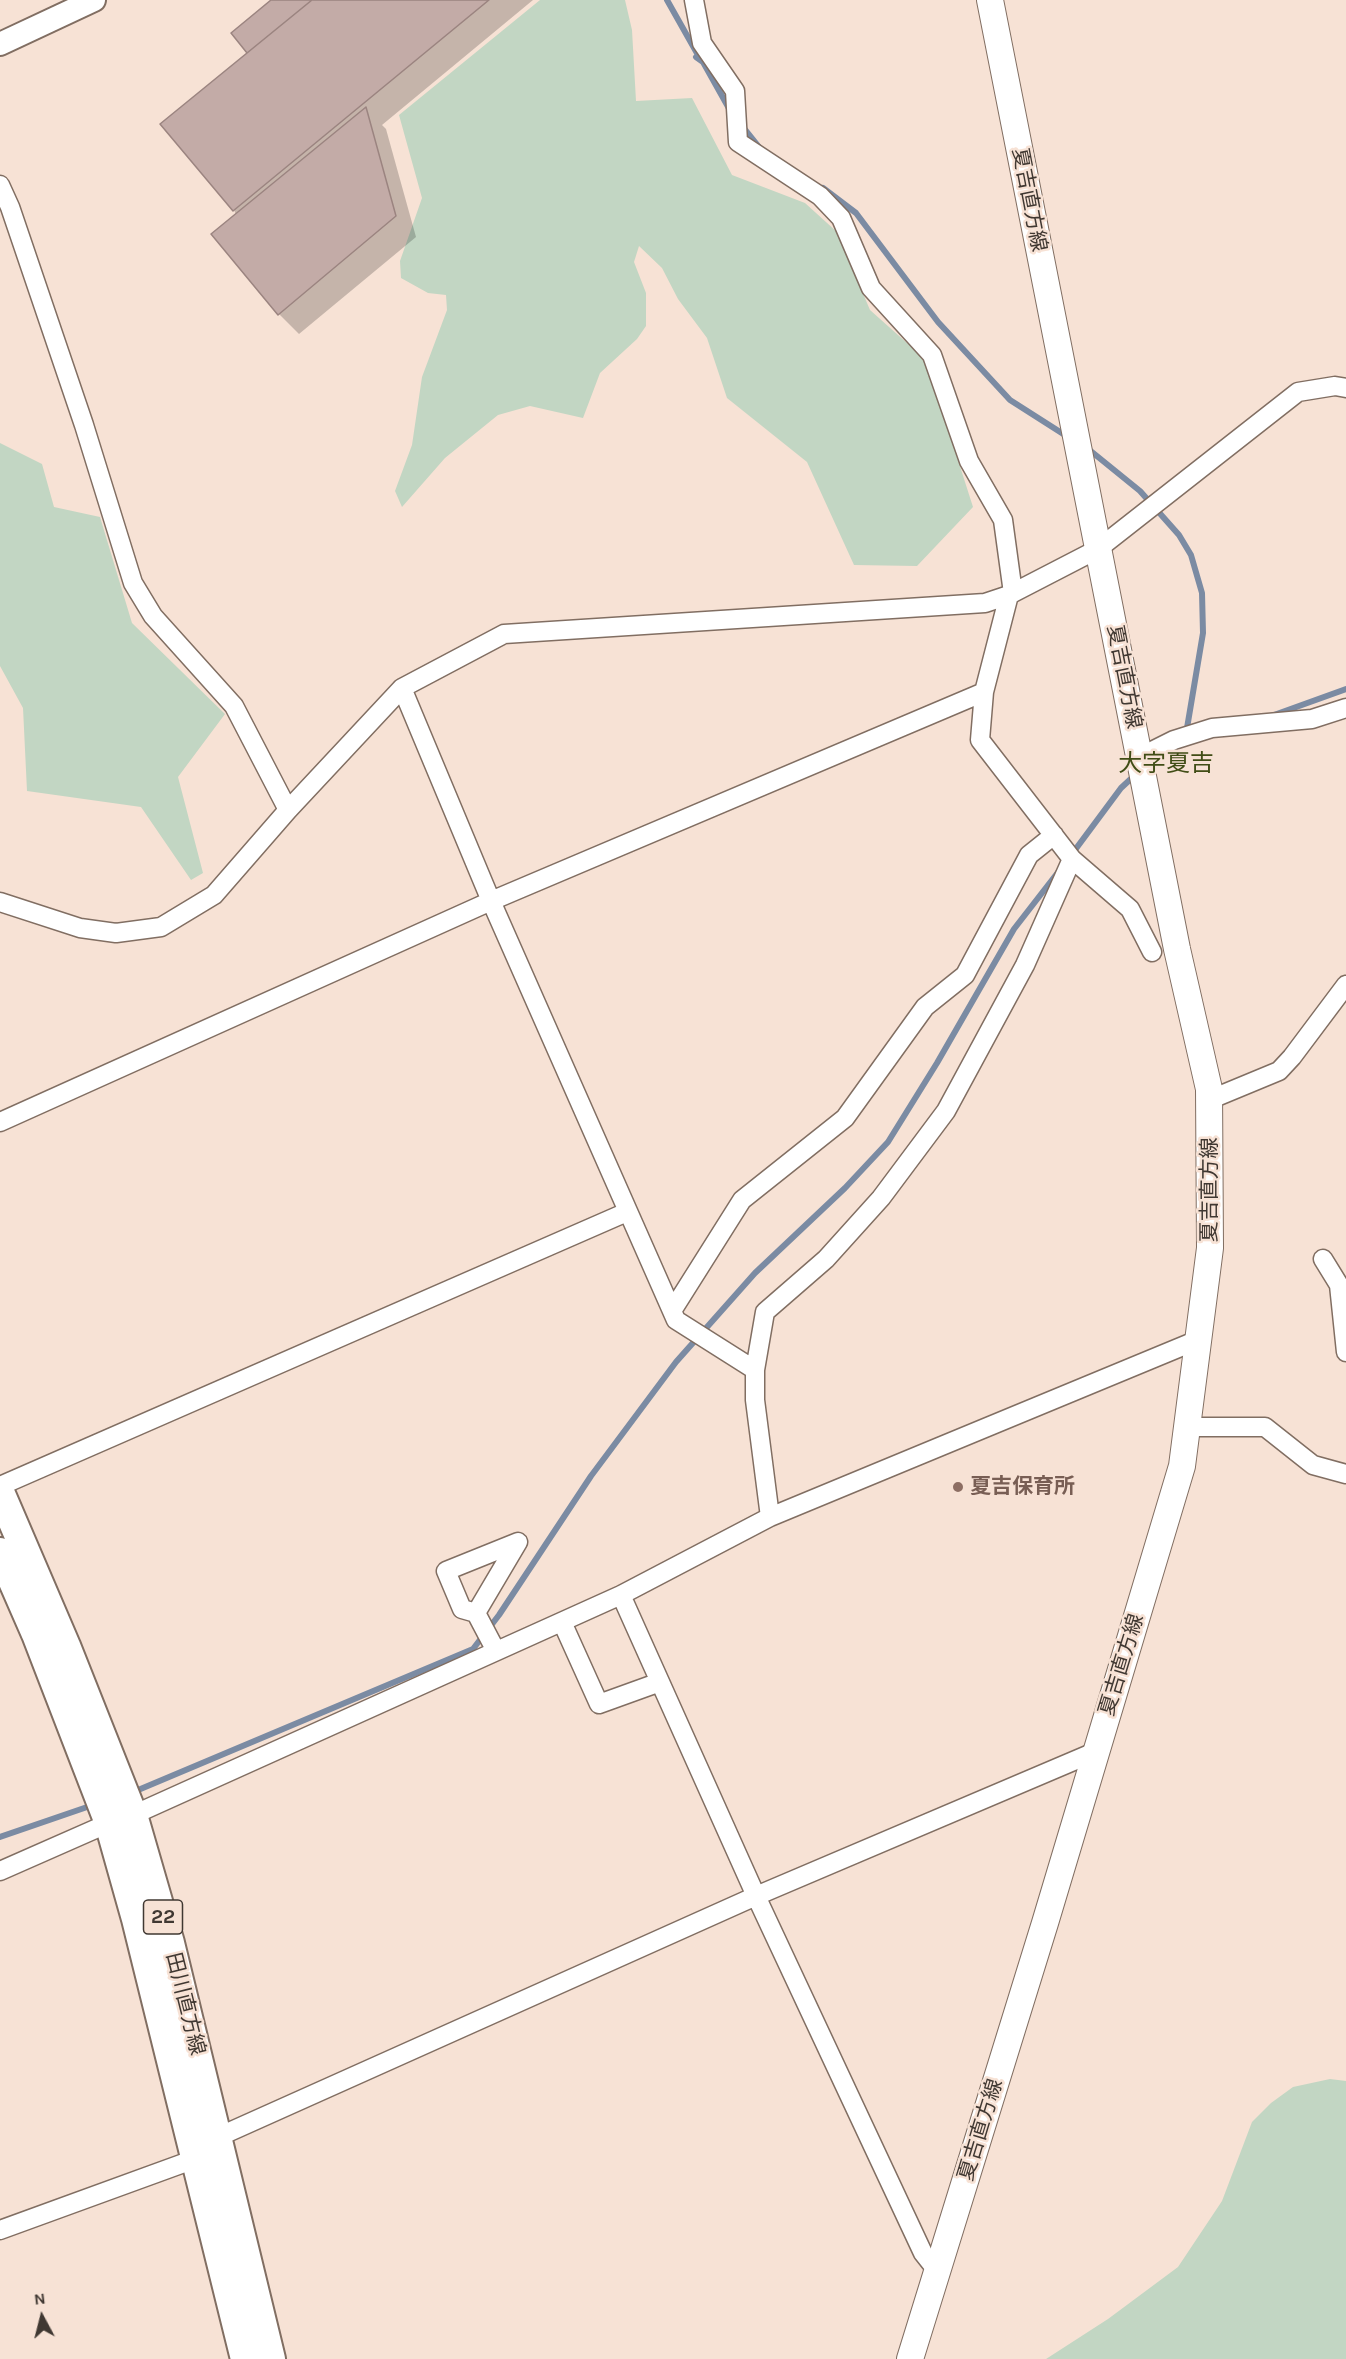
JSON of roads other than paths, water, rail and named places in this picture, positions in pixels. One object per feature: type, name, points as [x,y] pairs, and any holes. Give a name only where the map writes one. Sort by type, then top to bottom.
[{"type":"main road","name":"夏吉直方線","points":[[910,2359],[1182,1466],[1210,1248],[1209,1100],[990,0]]},
{"type":"main road","name":"田川直方線","points":[[0,1492],[66,1646],[121,1819],[136,1919],[245,2359]]},
{"type":"main road","name":"田川直方線","points":[[0,1552],[121,1819],[170,1943],[271,2359]]},
{"type":"street","points":[[0,44],[94,0]]},
{"type":"street","points":[[694,0],[702,43],[735,91],[738,142],[820,196],[841,218],[871,288],[924,343],[932,355],[969,461],[1003,520],[1011,594],[984,692],[980,740],[1072,859],[1130,909],[1152,952]]},
{"type":"street","points":[[0,185],[10,207],[84,425],[133,583],[153,616],[234,706],[288,810]]},
{"type":"street","points":[[0,903],[80,928],[116,933],[161,927],[214,895],[288,810],[402,688],[504,634],[985,603],[1011,594],[1098,549],[1298,392],[1335,386],[1346,388]]},
{"type":"street","points":[[402,688],[491,901],[676,1320],[755,1370]]},
{"type":"street","points":[[0,1122],[491,901],[984,692]]},
{"type":"street","points":[[1140,758],[1174,740],[1212,728],[1312,719],[1346,708]]},
{"type":"street","points":[[672,1311],[742,1200],[845,1118],[925,1007],[965,975],[1029,855],[1054,835]]},
{"type":"street","points":[[770,1517],[755,1400],[755,1370],[765,1312],[826,1259],[881,1198],[946,1111],[1025,965],[1072,859]]},
{"type":"street","points":[[1209,1100],[1279,1071],[1346,985]]},
{"type":"street","points":[[0,1486],[627,1212]]},
{"type":"street","points":[[1323,1259],[1339,1286],[1346,1352]]},
{"type":"street","points":[[0,1871],[621,1595],[770,1517],[1200,1339]]},
{"type":"street","points":[[1187,1427],[1265,1427],[1313,1465],[1346,1474]]},
{"type":"street","points":[[621,1595],[756,1896],[923,2253],[938,2272]]},
{"type":"street","points":[[476,1613],[496,1651]]},
{"type":"street","points":[[562,1622],[598,1704],[660,1682]]},
{"type":"street","points":[[0,2230],[195,2159],[218,2137],[756,1896],[1097,1751]]},
{"type":"waterway","points":[[667,0],[698,55],[696,57],[703,62],[731,112]]},
{"type":"waterway","points":[[743,127],[759,147]]},
{"type":"waterway","points":[[823,188],[856,213],[938,322],[1010,400],[1068,437]]},
{"type":"waterway","points":[[1087,448],[1140,491],[1179,535],[1191,555],[1202,593],[1203,633],[1186,734]]},
{"type":"waterway","points":[[1274,715],[1346,689]]},
{"type":"waterway","points":[[1072,854],[1121,788],[1135,775]]},
{"type":"waterway","points":[[131,1793],[473,1649],[499,1615],[591,1476],[676,1362],[755,1273],[845,1188],[888,1142],[937,1063],[1014,929],[1059,871]]},
{"type":"waterway","points":[[0,1837],[93,1805]]},
{"type":"place","name":"夏吉保育所","points":[[958,1487]]},
{"type":"district","name":"大字夏吉","points":[[1166,764]]}]
